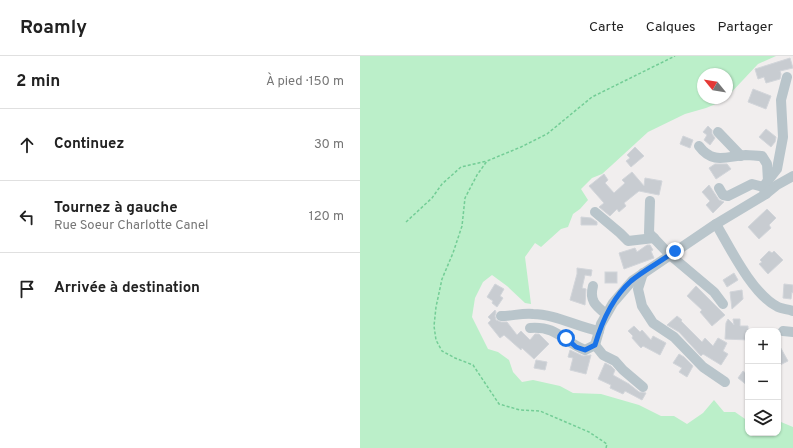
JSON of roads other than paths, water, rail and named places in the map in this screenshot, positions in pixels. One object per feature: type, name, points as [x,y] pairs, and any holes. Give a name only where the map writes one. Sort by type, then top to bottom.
[{"type":"street","points":[[530,328],[542,327],[551,330],[566,338],[576,347],[585,350],[595,345],[599,331],[612,303],[632,281],[716,224],[766,187],[777,169],[783,137],[781,100],[787,77]]},
{"type":"street","points":[[718,132],[741,156]]},
{"type":"street","points":[[699,146],[708,155],[716,158],[762,156],[768,164],[766,187]]},
{"type":"street","points":[[719,188],[723,194],[728,196],[752,184],[766,187],[777,185],[793,176]]},
{"type":"street","points":[[650,201],[649,233],[670,255],[714,292],[723,304]]},
{"type":"street","points":[[595,212],[628,241],[654,238]]},
{"type":"street","points":[[716,224],[753,284],[764,297],[778,307],[793,310]]},
{"type":"street","points":[[643,273],[638,289],[642,306],[653,324],[674,337],[703,367],[725,382]]},
{"type":"street","points":[[592,286],[591,292],[594,305],[606,314]]},
{"type":"street","points":[[501,316],[533,314],[558,319],[599,331]]},
{"type":"street","points":[[782,331],[793,332]]},
{"type":"street","points":[[595,345],[603,355],[615,361],[643,387]]}]
